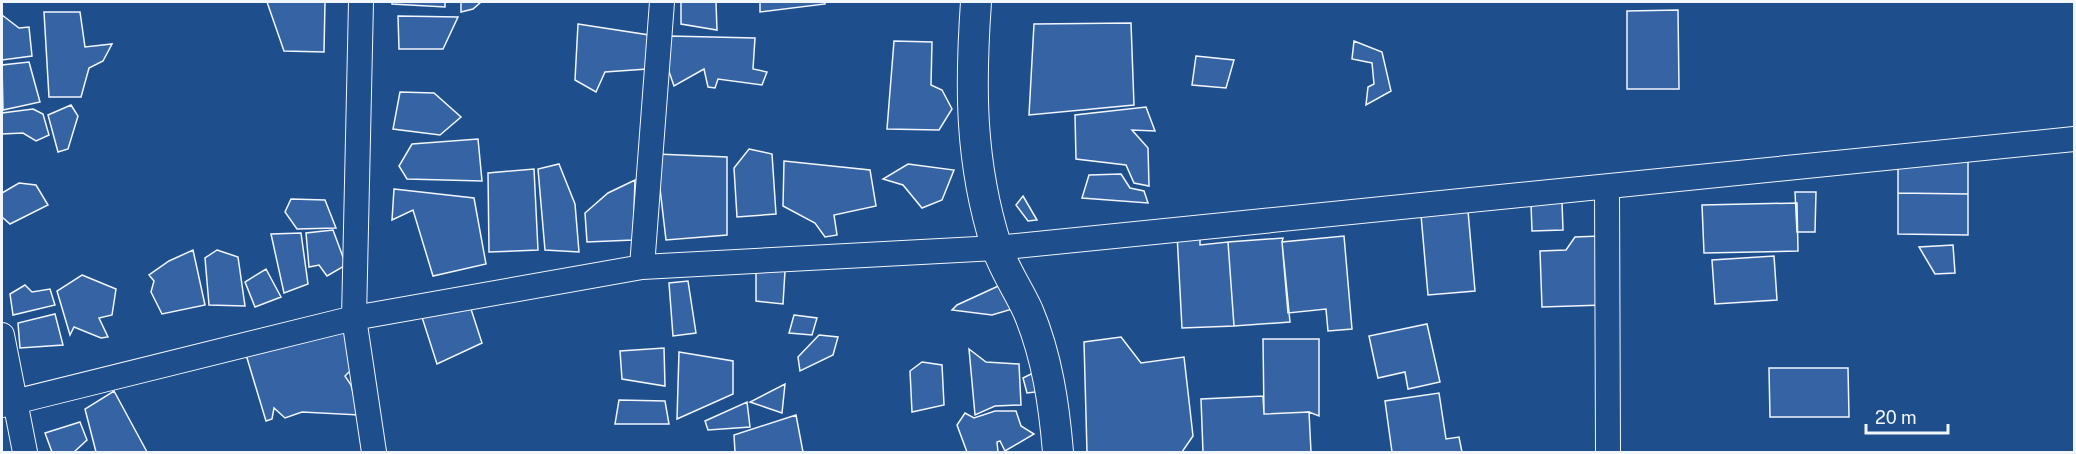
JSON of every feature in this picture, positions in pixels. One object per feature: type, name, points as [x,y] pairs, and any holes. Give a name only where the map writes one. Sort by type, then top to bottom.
[{"type":"street","points":[[361,2],[354,318],[374,453]]},
{"type":"street","points":[[642,267],[662,2]]},
{"type":"street","points":[[976,2],[972,87],[973,137],[982,193],[996,248],[1028,311],[1046,362],[1058,453]]},
{"type":"street","points":[[8,404],[354,318],[642,267],[996,248],[2074,139]]},
{"type":"street","points":[[1607,187],[1608,453]]},
{"type":"street","points":[[2,335],[8,404],[25,453]]},
{"type":"building","points":[[267,2],[325,2],[324,52],[284,51]]},
{"type":"building","points":[[392,2],[445,2],[445,7],[392,4]]},
{"type":"building","points":[[461,2],[481,2],[473,9],[461,12]]},
{"type":"building","points":[[681,2],[716,2],[717,30],[681,24]]},
{"type":"building","points":[[760,2],[824,2],[825,4],[760,12]]},
{"type":"building","points":[[1678,10],[1679,89],[1627,89],[1627,11]]},
{"type":"building","points":[[44,12],[80,12],[85,47],[112,44],[103,61],[89,68],[81,97],[49,97]]},
{"type":"building","points":[[2,15],[19,28],[29,27],[32,56],[2,60]]},
{"type":"building","points":[[398,16],[458,17],[443,49],[399,49]]},
{"type":"building","points":[[1131,23],[1134,105],[1029,115],[1034,24]]},
{"type":"building","points":[[578,24],[649,35],[647,69],[605,72],[596,92],[575,80]]},
{"type":"building","points":[[669,36],[755,38],[753,69],[767,72],[762,85],[718,79],[715,88],[708,87],[704,69],[674,86],[666,63]]},
{"type":"building","points":[[894,41],[932,42],[931,85],[942,90],[952,109],[939,130],[887,129]]},
{"type":"building","points":[[1354,41],[1382,52],[1391,91],[1366,105],[1368,87],[1374,84],[1372,63],[1352,59]]},
{"type":"building","points":[[1196,56],[1234,60],[1226,88],[1192,85]]},
{"type":"building","points":[[29,62],[40,102],[3,110],[2,65]]},
{"type":"building","points":[[400,92],[434,93],[461,117],[440,135],[393,129]]},
{"type":"building","points":[[71,105],[78,116],[68,149],[58,152],[48,115]]},
{"type":"building","points":[[1146,107],[1155,131],[1132,130],[1148,148],[1149,186],[1134,183],[1126,165],[1076,159],[1075,115]]},
{"type":"building","points":[[33,109],[43,114],[49,135],[36,141],[23,133],[2,134],[2,113]]},
{"type":"building","points":[[478,139],[482,181],[407,179],[399,166],[412,144]]},
{"type":"building","points":[[749,149],[772,154],[776,214],[737,217],[734,168]]},
{"type":"building","points":[[656,154],[727,157],[727,235],[666,240]]},
{"type":"building","points":[[1898,160],[1968,160],[1968,194],[1898,193]]},
{"type":"building","points":[[784,161],[870,170],[876,206],[834,215],[837,235],[825,237],[815,223],[783,206]]},
{"type":"building","points":[[559,164],[575,204],[579,252],[545,250],[538,169]]},
{"type":"building","points":[[908,164],[954,170],[942,200],[922,208],[903,185],[883,179]]},
{"type":"building","points":[[534,169],[538,250],[489,252],[488,173]]},
{"type":"building","points":[[1121,174],[1130,188],[1144,191],[1148,203],[1082,198],[1089,175]]},
{"type":"building","points":[[635,180],[633,240],[587,242],[585,213],[608,193]]},
{"type":"building","points":[[19,183],[36,185],[48,205],[10,224],[2,217],[2,193]]},
{"type":"building","points":[[394,189],[474,198],[486,264],[433,276],[413,210],[392,220]]},
{"type":"building","points":[[1795,192],[1816,192],[1815,232],[1797,232]]},
{"type":"building","points":[[1898,193],[1968,194],[1968,235],[1898,234]]},
{"type":"building","points":[[1023,196],[1037,220],[1028,221],[1016,205]]},
{"type":"building","points":[[291,199],[325,200],[336,228],[297,229],[285,212]]},
{"type":"building","points":[[1562,202],[1563,230],[1532,231],[1531,204]]},
{"type":"building","points":[[1797,203],[1798,251],[1704,253],[1702,205]]},
{"type":"building","points":[[1468,211],[1475,291],[1428,295],[1421,215]]},
{"type":"building","points":[[333,230],[346,265],[327,276],[319,265],[309,267],[306,233]]},
{"type":"building","points":[[301,233],[308,284],[284,293],[271,234]]},
{"type":"building","points":[[1200,233],[1200,245],[1228,242],[1234,326],[1182,328],[1177,234]]},
{"type":"building","points":[[1344,236],[1352,329],[1328,331],[1326,309],[1288,313],[1282,242]]},
{"type":"building","points":[[1600,236],[1603,305],[1542,307],[1540,251],[1566,250],[1575,237]]},
{"type":"building","points":[[1283,238],[1290,322],[1234,326],[1228,242]]},
{"type":"building","points":[[1953,245],[1955,273],[1935,274],[1919,247]]},
{"type":"building","points":[[193,250],[205,305],[162,314],[151,292],[154,281],[149,275],[169,261]]},
{"type":"building","points":[[217,250],[238,257],[245,306],[209,305],[205,258]]},
{"type":"building","points":[[1774,256],[1777,300],[1715,304],[1712,260]]},
{"type":"building","points":[[266,269],[281,297],[255,307],[245,282]]},
{"type":"building","points":[[756,269],[785,271],[783,304],[756,301]]},
{"type":"building","points":[[82,275],[116,289],[112,315],[99,318],[108,337],[101,338],[74,327],[70,335],[57,291]]},
{"type":"building","points":[[688,281],[696,333],[673,336],[669,283]]},
{"type":"building","points":[[1007,282],[1019,307],[992,315],[952,310],[957,305]]},
{"type":"building","points":[[25,285],[32,292],[50,289],[55,305],[13,315],[10,294]]},
{"type":"building","points":[[470,306],[482,343],[437,364],[420,311]]},
{"type":"building","points":[[55,314],[63,345],[20,348],[18,323]]},
{"type":"building","points":[[794,315],[817,318],[812,335],[789,333]]},
{"type":"building","points":[[1427,324],[1440,382],[1408,389],[1405,372],[1378,378],[1369,336]]},
{"type":"building","points":[[349,328],[353,368],[345,376],[351,385],[359,415],[302,412],[285,418],[274,408],[272,419],[266,421],[244,348]]},
{"type":"building","points":[[819,335],[838,337],[833,355],[800,371],[798,357]]},
{"type":"building","points":[[1121,337],[1141,363],[1184,357],[1193,436],[1182,452],[1087,452],[1084,342]]},
{"type":"building","points":[[1263,339],[1319,339],[1319,416],[1309,412],[1264,414]]},
{"type":"building","points":[[664,348],[665,386],[622,379],[620,351]]},
{"type":"building","points":[[969,349],[986,362],[1019,364],[1021,405],[995,406],[975,415]]},
{"type":"building","points":[[679,352],[733,361],[733,394],[677,419]]},
{"type":"building","points":[[922,362],[942,365],[944,405],[912,412],[910,371]]},
{"type":"building","points":[[1769,368],[1848,368],[1849,417],[1770,417]]},
{"type":"building","points":[[1035,372],[1044,391],[1027,393],[1023,378]]},
{"type":"building","points":[[785,384],[782,413],[750,402]]},
{"type":"building","points":[[114,391],[147,452],[96,452],[85,409]]},
{"type":"building","points":[[1439,393],[1446,439],[1459,437],[1462,452],[1392,452],[1385,401]]},
{"type":"building","points":[[1263,396],[1264,414],[1309,412],[1311,452],[1203,452],[1201,399]]},
{"type":"building","points":[[619,400],[665,401],[669,424],[615,424]]},
{"type":"building","points":[[747,402],[750,427],[708,430],[705,421]]},
{"type":"building","points":[[995,411],[1016,411],[1021,426],[1034,434],[1005,451],[1000,441],[997,442],[998,452],[967,452],[957,425],[965,413],[974,418]]},
{"type":"building","points":[[796,415],[803,452],[735,452],[734,435]]},
{"type":"building","points":[[80,422],[87,440],[74,452],[52,452],[45,433]]}]
